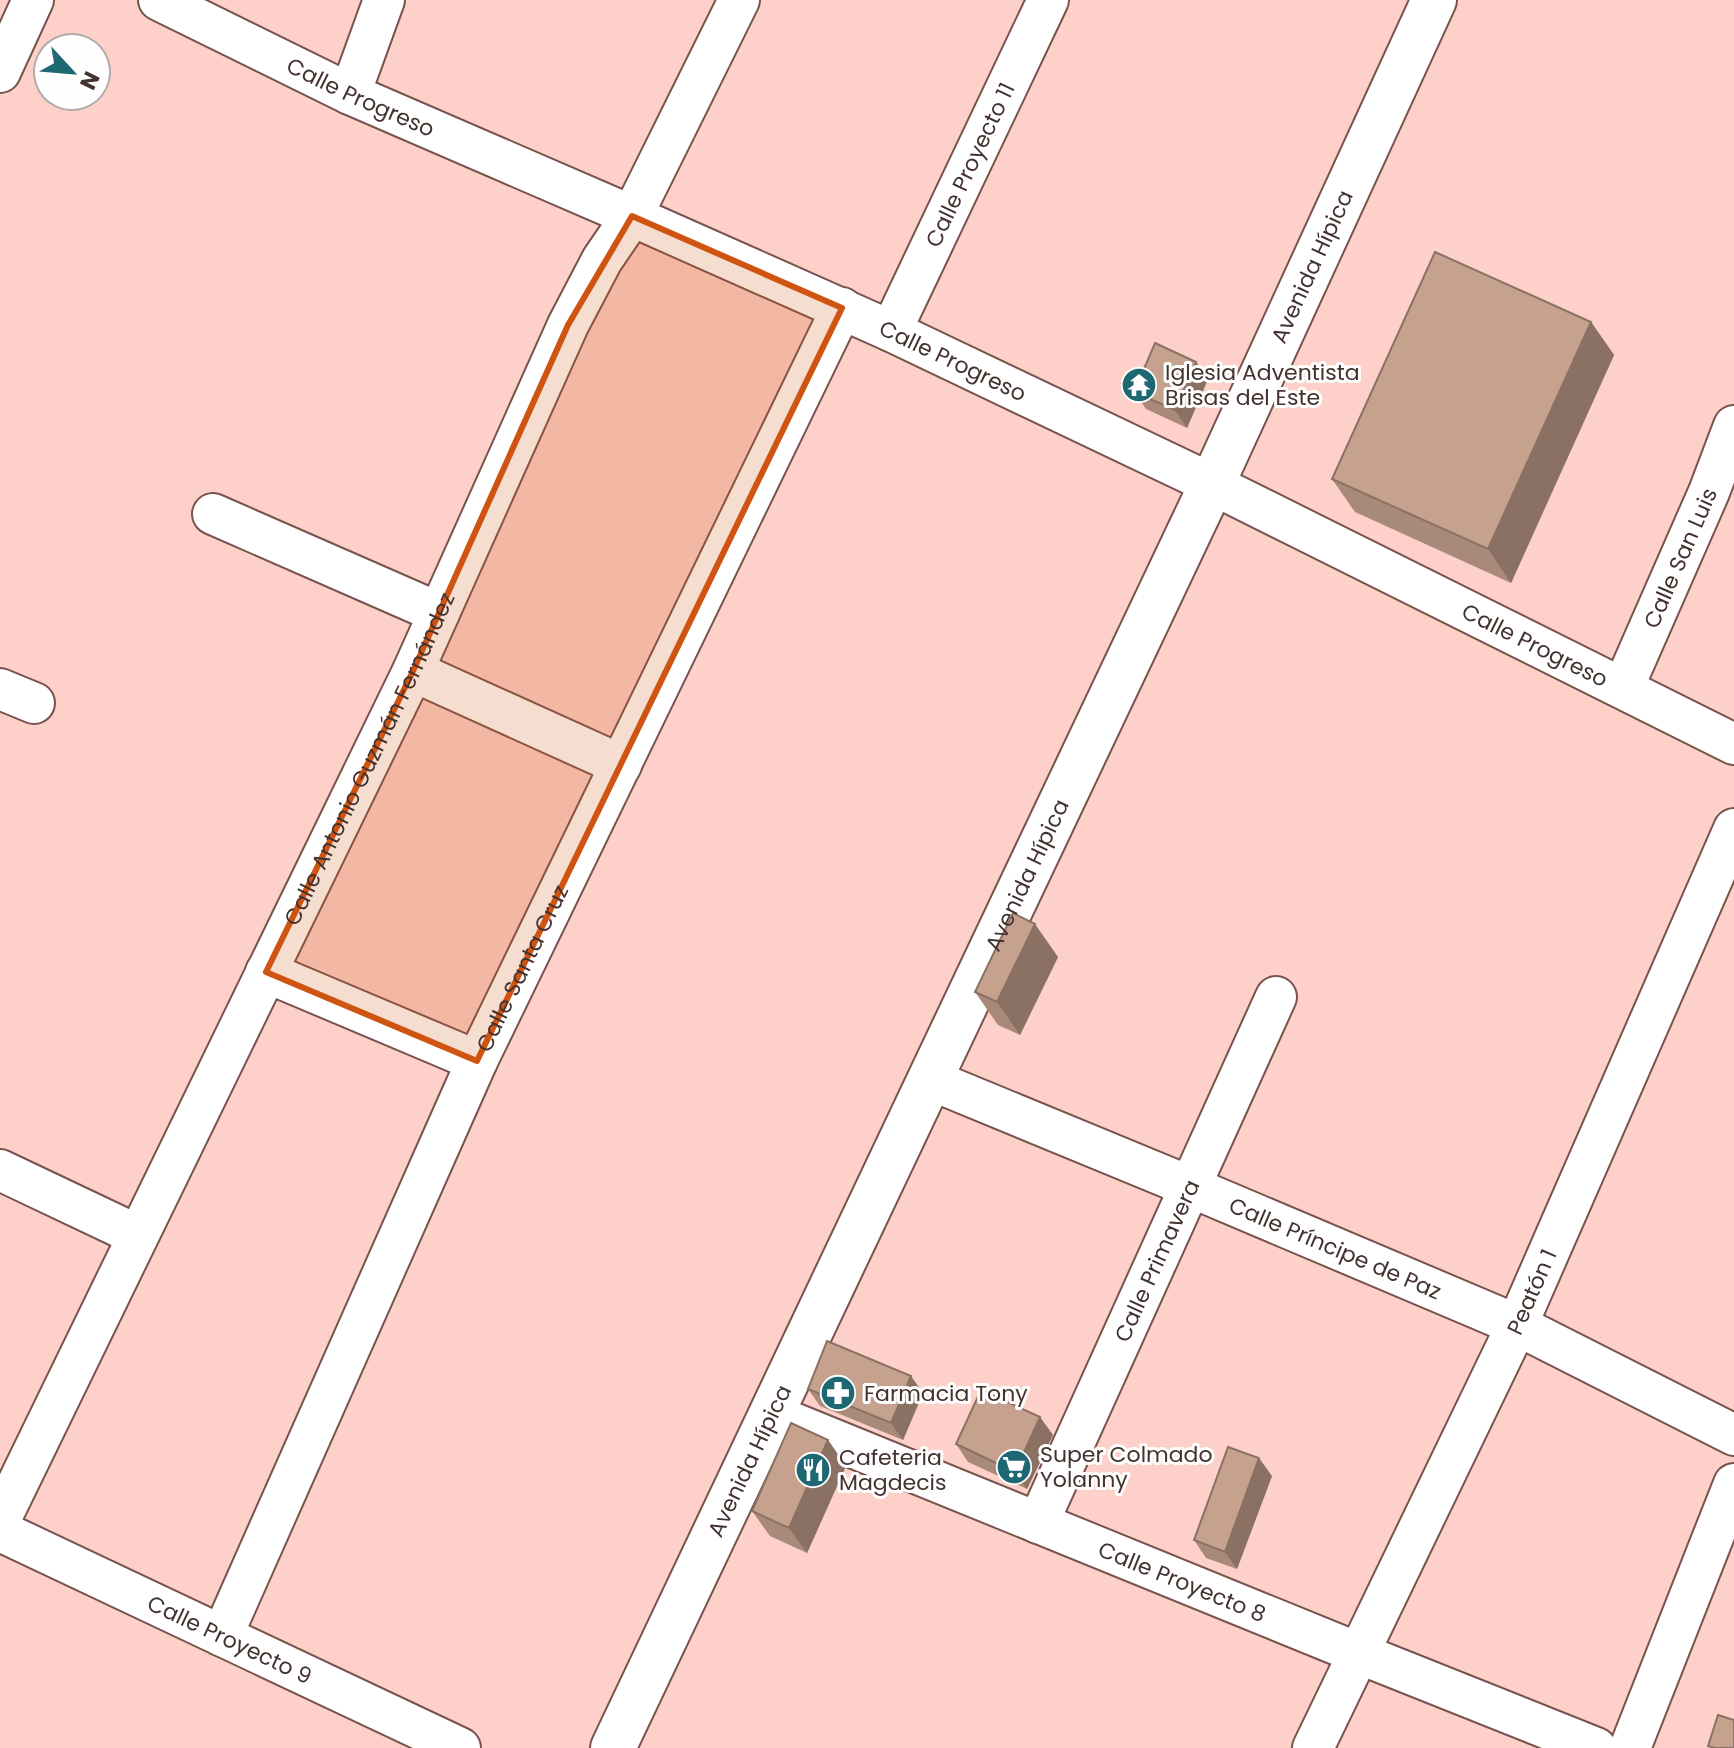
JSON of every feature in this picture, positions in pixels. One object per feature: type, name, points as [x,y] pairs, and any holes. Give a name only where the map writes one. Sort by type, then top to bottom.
[{"type":"street","points":[[0,72],[33,0]]},
{"type":"street","name":"Calle Progreso","points":[[159,0],[350,94],[891,331],[1212,484],[1734,744]]},
{"type":"street","points":[[350,94],[384,0]]},
{"type":"street","name":"Calle Antonio Guzmán Fernández","points":[[0,1520],[413,671],[568,325],[602,260],[632,216],[739,0]]},
{"type":"street","name":"Calle Proyecto 11","points":[[891,331],[1048,0]]},
{"type":"street","name":"Avenida Hípica","points":[[613,1748],[1212,484],[1434,0]]},
{"type":"street","name":"Calle Santa Cruz","points":[[222,1636],[477,1061],[842,308]]},
{"type":"street","name":"Calle San Luis","points":[[1623,688],[1709,492],[1734,426]]},
{"type":"street","points":[[213,514],[439,613]]},
{"type":"street","points":[[413,671],[621,765]]},
{"type":"street","name":"Peatón 1","points":[[1313,1748],[1517,1325],[1734,829]]},
{"type":"street","points":[[266,972],[477,1061]]},
{"type":"street","name":"Calle Primavera","points":[[1038,1523],[1276,997]]},
{"type":"street","name":"Calle Príncipe de Paz","points":[[929,1079],[1517,1325],[1734,1435]]},
{"type":"street","points":[[0,1170],[137,1235]]},
{"type":"street","name":"Calle Proyecto 8","points":[[771,1414],[1596,1748]]},
{"type":"street","points":[[1630,1748],[1734,1484]]},
{"type":"street","name":"Calle Proyecto 9","points":[[0,1531],[460,1748]]},
{"type":"highlighted area","points":[[632,216],[842,308],[477,1061],[266,972],[413,671],[568,325]]},
{"type":"building","points":[[1435,252],[1591,322],[1488,549],[1332,479]]},
{"type":"building","points":[[1155,343],[1196,362],[1175,410],[1134,392]]},
{"type":"building","points":[[1013,913],[1035,924],[997,1002],[975,992]]},
{"type":"building","points":[[827,1341],[911,1376],[891,1423],[808,1389]]},
{"type":"building","points":[[981,1390],[1040,1417],[1015,1472],[956,1444]]},
{"type":"building","points":[[791,1423],[828,1440],[789,1528],[752,1511]]},
{"type":"building","points":[[1228,1447],[1259,1458],[1225,1552],[1194,1540]]},
{"type":"building","points":[[1718,1715],[1734,1720],[1734,1748],[1708,1746]]},
{"type":"place","name":"Iglesia Adventista Brisas del Este","points":[[1139,385]]},
{"type":"place","name":"Farmacia Tony","points":[[838,1393]]},
{"type":"place","name":"Super Colmado Yolanny","points":[[1014,1467]]},
{"type":"place","name":"Cafeteria Magdecis","points":[[813,1470]]}]
